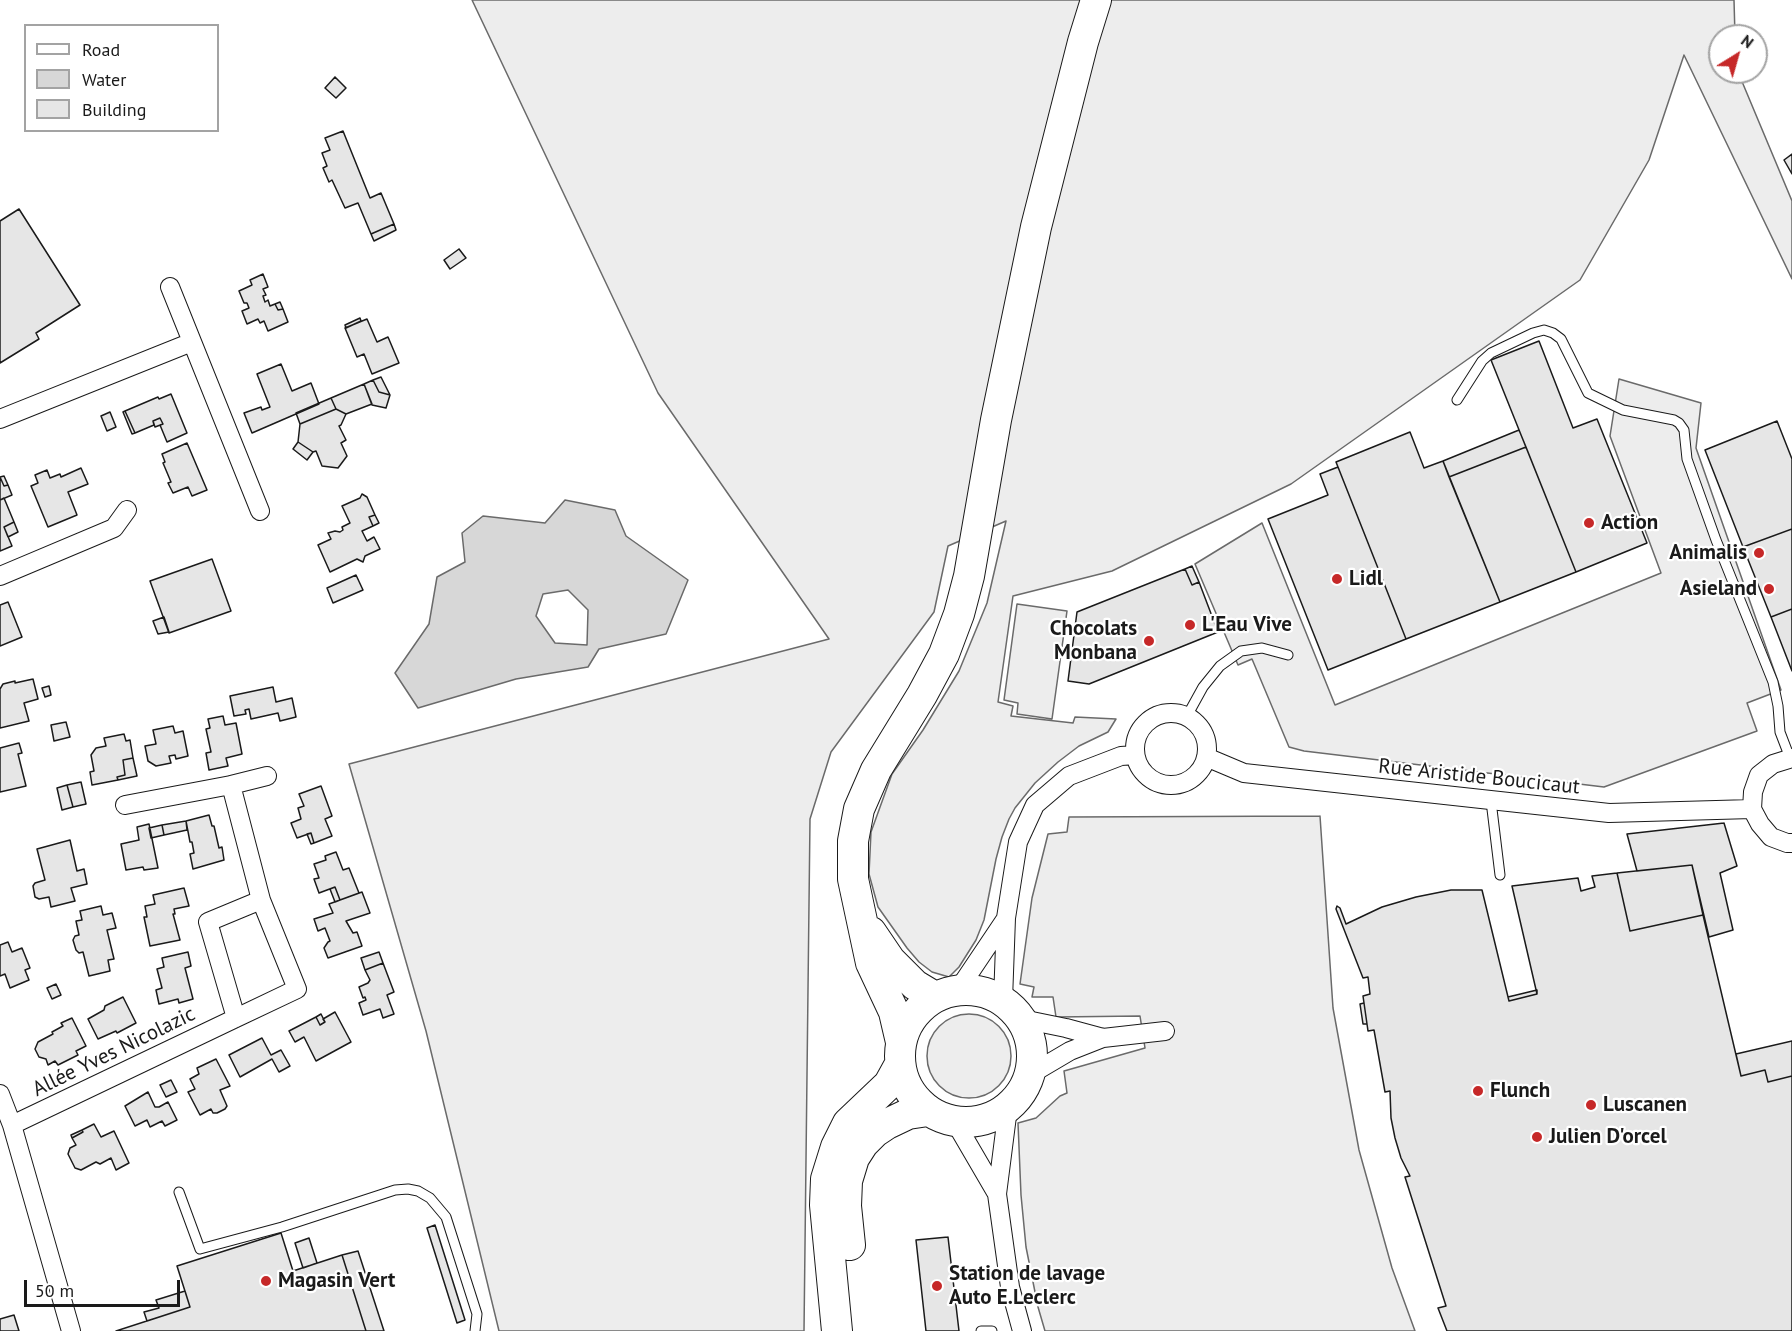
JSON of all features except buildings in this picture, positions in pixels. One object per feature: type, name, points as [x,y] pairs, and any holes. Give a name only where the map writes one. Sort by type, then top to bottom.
[{"type":"main road","points":[[942,1116],[909,1090],[900,1053],[894,1012],[871,963],[854,879],[853,842],[860,809],[876,770],[944,654],[959,614],[969,576],[996,420],[1036,227],[1083,42],[1096,0]]},
{"type":"main road","points":[[858,1331],[846,1206],[847,1181],[854,1158],[875,1132],[908,1114],[942,1116],[974,1123],[992,1118],[1008,1108],[1022,1093],[1031,1074],[1033,1055],[1030,1036],[1012,1010],[981,991],[947,994],[915,985],[890,960],[864,922]]},
{"type":"main road","points":[[837,1331],[825,1204],[826,1179],[836,1147],[848,1123],[889,1084],[908,1024],[919,1009],[947,994]]},
{"type":"street","points":[[170,287],[260,512]]},
{"type":"street","points":[[0,419],[192,342]]},
{"type":"street","points":[[0,576],[114,528],[127,510]]},
{"type":"street","points":[[1176,713],[1186,716],[1196,723],[1207,745],[1202,768],[1194,777],[1183,783],[1172,785],[1152,779],[1144,773],[1135,754],[1135,742],[1140,730],[1155,716],[1176,713]]},
{"type":"street","points":[[1103,1038],[1012,1010],[1006,918],[1018,842],[1035,806],[1069,776],[1121,756],[1135,754]]},
{"type":"street","name":"Rue Aristide Boucicaut","points":[[1206,757],[1244,773],[1609,813],[1752,809]]},
{"type":"street","points":[[1791,758],[1773,764],[1760,775],[1753,792],[1752,809],[1760,824],[1771,837],[1792,843]]},
{"type":"street","points":[[125,805],[267,776]]},
{"type":"street","points":[[231,785],[261,900],[208,922],[236,1018]]},
{"type":"street","name":"Allée Yves Nicolazic","points":[[12,1125],[297,989],[261,900]]},
{"type":"street","points":[[947,994],[1006,918]]},
{"type":"street","points":[[1031,1074],[1070,1051],[1103,1038],[1165,1031]]},
{"type":"street","points":[[0,1094],[12,1125],[71,1331]]},
{"type":"street","points":[[1008,1108],[997,1194],[1010,1287],[1022,1331]]},
{"type":"street","points":[[942,1116],[997,1194]]},
{"type":"lane","points":[[1457,400],[1482,361],[1491,353],[1544,330],[1561,339],[1588,393],[1623,410],[1679,423],[1684,430],[1687,459],[1716,540],[1773,682],[1780,732],[1791,758]]},
{"type":"lane","points":[[1186,716],[1203,687],[1220,666],[1241,651],[1262,648],[1288,655]]},
{"type":"lane","points":[[1491,801],[1500,875]]},
{"type":"lane","points":[[179,1191],[200,1249],[282,1227],[395,1190],[418,1191],[439,1206],[446,1217],[477,1314],[475,1331]]},
{"type":"lane","points":[[981,1331],[992,1331]]},
{"type":"shaded area","points":[[472,0],[1734,0],[1735,24],[1708,24],[1708,84],[1743,84],[1792,201],[1792,279],[1684,55],[1649,160],[1580,280],[1291,484],[1112,571],[1013,596],[998,702],[1013,706],[1011,716],[1073,723],[1075,717],[1116,719],[1108,732],[1079,746],[1058,762],[1035,783],[1015,808],[1002,837],[984,920],[976,940],[959,967],[949,977],[932,972],[907,948],[878,907],[869,874],[871,832],[892,774],[923,730],[959,671],[987,603],[1006,521],[948,546],[934,612],[831,752],[810,819],[804,1331],[499,1331],[426,1031],[349,764],[829,639],[658,393]]},
{"type":"shaded area","points":[[1619,379],[1701,403],[1696,448],[1781,690],[1747,703],[1757,731],[1604,787],[1304,751],[1289,747],[1252,659],[1238,665],[1195,564],[1262,523],[1335,705],[1661,573],[1610,436]]},
{"type":"shaded area","points":[[1017,604],[1067,611],[1052,719],[1017,714],[1018,703],[1004,700]]},
{"type":"shaded area","points":[[1320,816],[1333,1008],[1359,1150],[1392,1268],[1415,1331],[1045,1331],[1026,1247],[1018,1123],[1036,1118],[1060,1096],[1067,1093],[1064,1071],[1145,1048],[1140,1016],[1056,1017],[1053,997],[1032,997],[1034,987],[1020,984],[1032,898],[1048,834],[1067,832],[1069,817]]},
{"type":"shaded area","points":[[969,1014],[992,1021],[1004,1033],[1011,1056],[1004,1079],[992,1091],[969,1098],[946,1091],[934,1079],[927,1056],[934,1033],[946,1021]]},
{"type":"water","points":[[565,500],[615,510],[626,536],[688,580],[666,634],[599,649],[588,667],[516,679],[418,708],[395,673],[429,624],[437,577],[465,562],[462,533],[483,516],[545,523]],"holes":[[[568,590],[588,610],[587,645],[555,643],[536,616],[543,594]]]},
{"type":"place","name":"Action","points":[[1589,523]]},
{"type":"place","name":"Animalis","points":[[1759,553]]},
{"type":"place","name":"Lidl","points":[[1337,579]]},
{"type":"place","name":"Asieland","points":[[1769,589]]},
{"type":"place","name":"L'Eau Vive","points":[[1190,625]]},
{"type":"place","name":"Chocolats Monbana","points":[[1149,641]]},
{"type":"place","name":"Flunch","points":[[1478,1091]]},
{"type":"place","name":"Luscanen","points":[[1591,1105]]},
{"type":"place","name":"Julien D'orcel","points":[[1537,1137]]},
{"type":"place","name":"Magasin Vert","points":[[266,1281]]},
{"type":"place","name":"Station de lavage Auto E.Leclerc","points":[[937,1286]]}]
